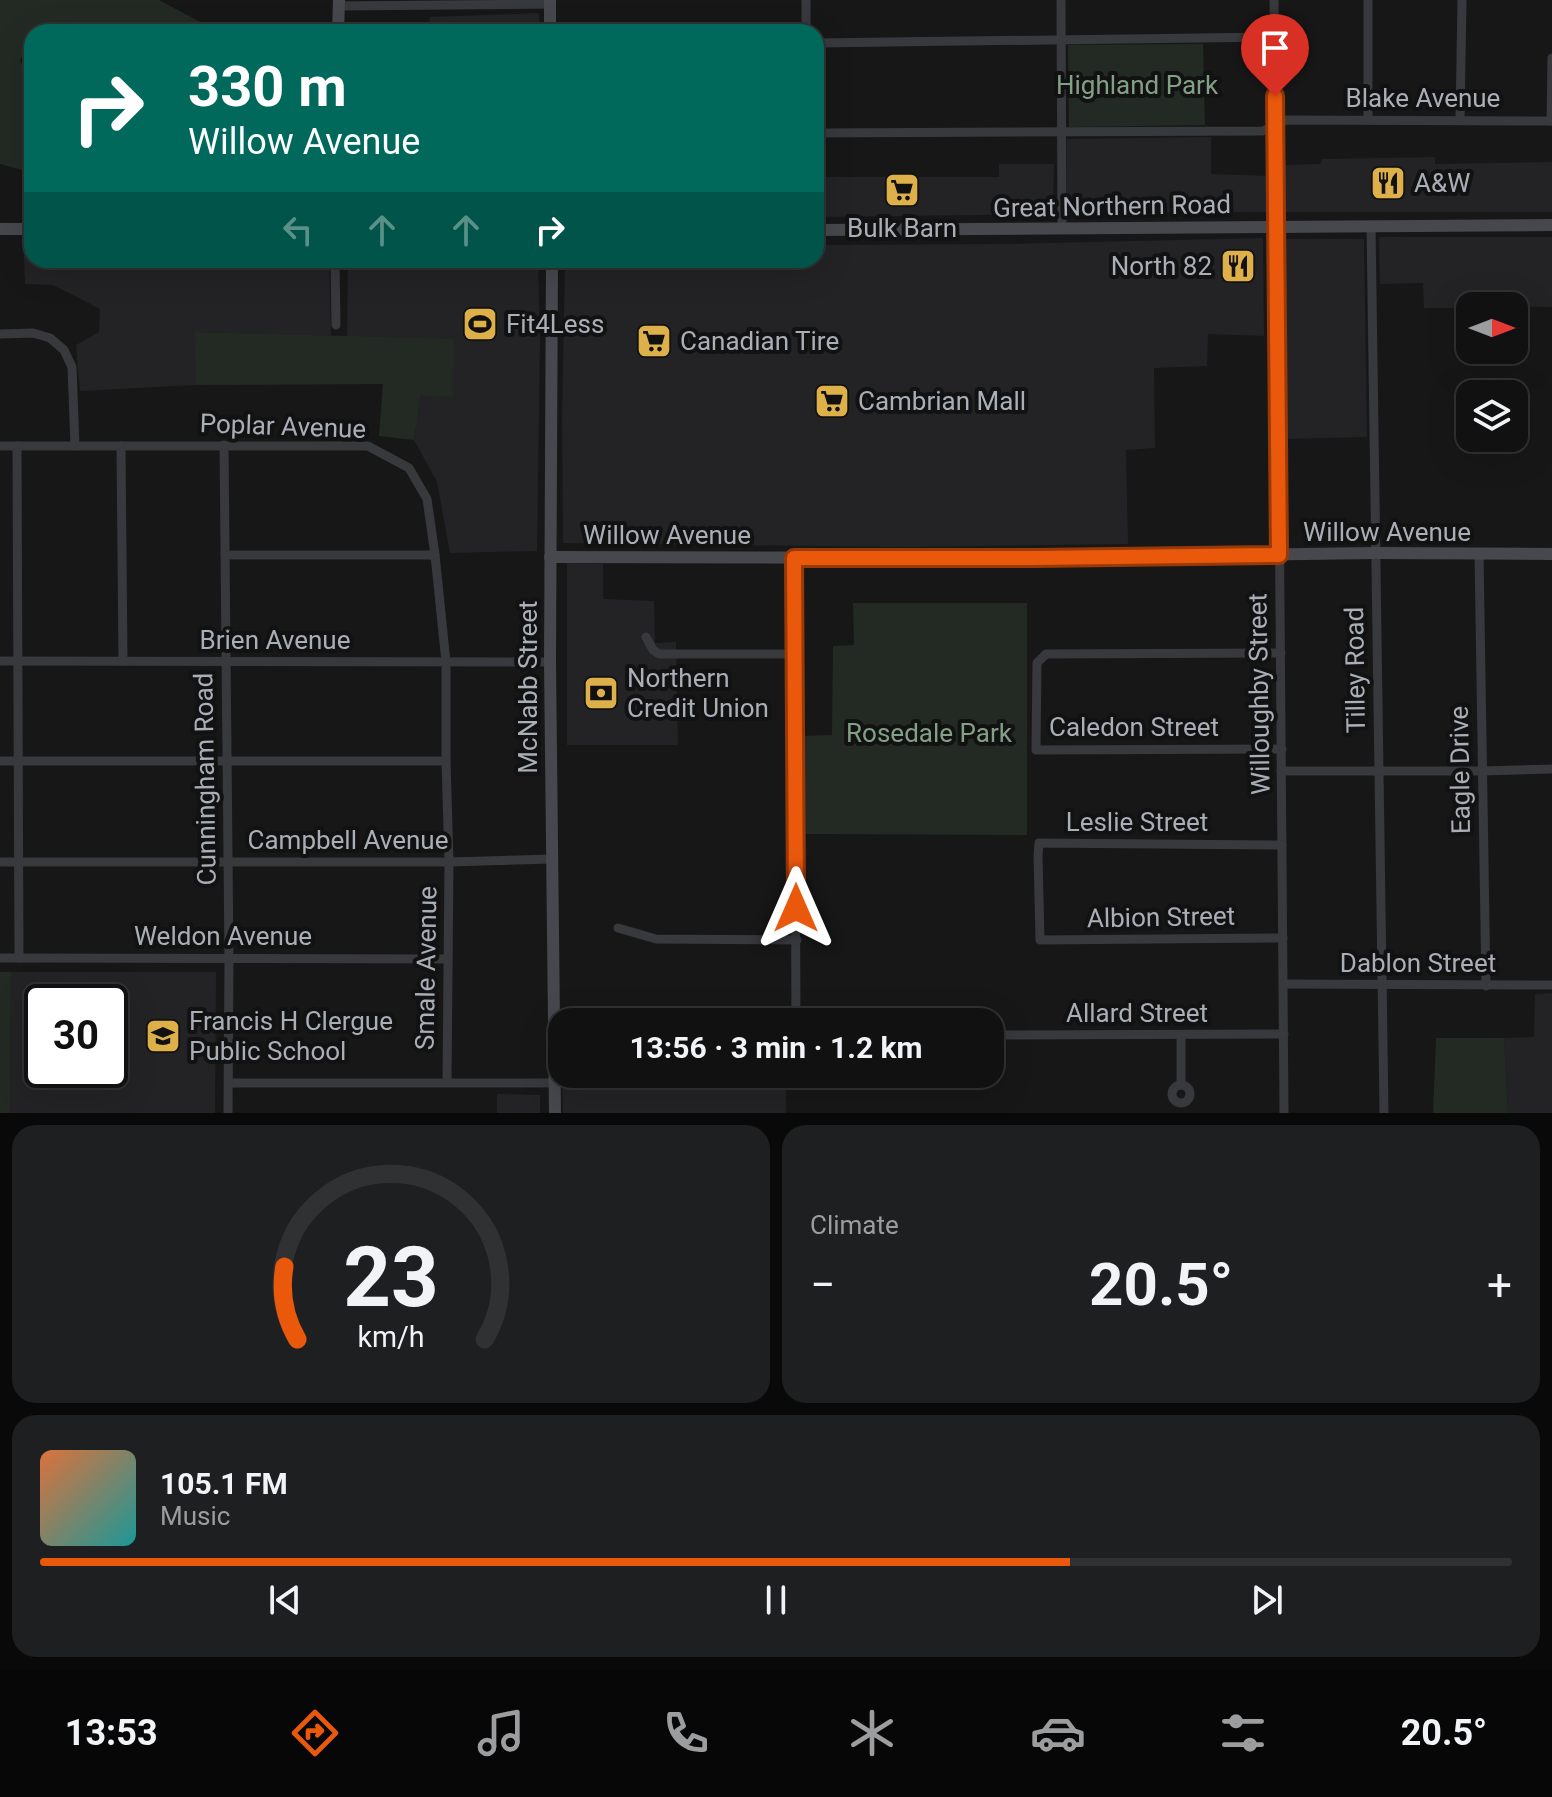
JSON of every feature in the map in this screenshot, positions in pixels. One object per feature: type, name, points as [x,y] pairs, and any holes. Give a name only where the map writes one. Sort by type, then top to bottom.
[{"type":"main road","points":[[550,2],[550,24]]},
{"type":"main road","points":[[338,24],[339,3]]},
{"type":"main road","name":"Great Northern Road","points":[[824,230],[1552,225]]},
{"type":"main road","points":[[0,229],[24,229]]},
{"type":"main road","name":"McNabb Street","points":[[550,268],[550,662],[557,1008]]},
{"type":"main road","name":"Willow Avenue","points":[[550,557],[1035,558],[1552,554]]},
{"type":"main road","name":"McNabb Street","points":[[555,1088],[555,1113]]},
{"type":"street","points":[[806,0],[806,24]]},
{"type":"street","points":[[1061,0],[1062,229]]},
{"type":"street","name":"Willoughby Street","points":[[1274,0],[1284,1113]]},
{"type":"street","points":[[1368,0],[1368,119]]},
{"type":"street","points":[[1460,120],[1462,0]]},
{"type":"street","points":[[339,3],[550,2]]},
{"type":"street","points":[[824,43],[1274,37]]},
{"type":"street","points":[[1551,121],[1552,58]]},
{"type":"street","name":"Blake Avenue","points":[[824,133],[1263,131],[1287,120],[1551,121]]},
{"type":"street","name":"Tilley Road","points":[[1371,226],[1384,1113]]},
{"type":"street","points":[[335,268],[336,325]]},
{"type":"street","points":[[0,334],[33,333],[50,338],[64,350],[72,367],[75,446]]},
{"type":"street","name":"Cunningham Road","points":[[224,445],[228,1113]]},
{"type":"street","name":"Poplar Avenue","points":[[0,446],[368,446],[409,468],[427,499],[446,662]]},
{"type":"street","points":[[17,446],[19,958]]},
{"type":"street","points":[[121,446],[123,661]]},
{"type":"street","name":"Eagle Drive","points":[[1479,554],[1486,986]]},
{"type":"street","points":[[225,555],[435,555]]},
{"type":"street","points":[[794,558],[796,1008]]},
{"type":"street","points":[[646,637],[659,654],[795,654]]},
{"type":"street","name":"Caledon Street","points":[[1281,653],[1046,654],[1037,663],[1036,750],[1282,749]]},
{"type":"street","name":"Brien Avenue","points":[[0,661],[550,662]]},
{"type":"street","name":"Smale Avenue","points":[[446,662],[449,862],[447,1082]]},
{"type":"street","points":[[0,761],[446,761]]},
{"type":"street","points":[[1281,771],[1552,769]]},
{"type":"street","name":"Leslie Street","points":[[1040,940],[1039,843],[1282,845]]},
{"type":"street","name":"Campbell Avenue","points":[[0,862],[449,862],[552,859]]},
{"type":"street","points":[[618,928],[656,939],[797,940]]},
{"type":"street","name":"Albion Street","points":[[1040,940],[1283,938]]},
{"type":"street","name":"Weldon Avenue","points":[[0,958],[447,959]]},
{"type":"street","name":"Dablon Street","points":[[1283,984],[1552,985]]},
{"type":"street","name":"Allard Street","points":[[1004,1035],[1284,1034]]},
{"type":"street","points":[[1181,1035],[1181,1085]]},
{"type":"street","points":[[229,1083],[548,1083]]},
{"type":"shaded area","points":[[539,13],[540,24],[429,24],[430,17]]},
{"type":"shaded area","points":[[1211,137],[1211,174],[1269,176],[1269,212],[1067,213],[1067,139]]},
{"type":"shaded area","points":[[1435,157],[1435,164],[1552,162],[1552,212],[1285,212],[1283,165],[1320,164],[1322,159]]},
{"type":"shaded area","points":[[999,164],[1054,164],[1053,214],[824,217],[824,177],[999,177]]},
{"type":"shaded area","points":[[1379,237],[1552,237],[1552,307],[1528,307],[1528,292],[1456,292],[1456,308],[1424,308],[1423,283],[1380,284]]},
{"type":"shaded area","points":[[1263,238],[1264,336],[1208,334],[1207,366],[1154,368],[1155,448],[1126,450],[1128,544],[901,547],[563,543],[565,268],[824,268],[824,245]]},
{"type":"shaded area","points":[[1284,239],[1364,239],[1367,437],[1285,439]]},
{"type":"shaded area","points":[[24,268],[329,268],[331,336],[196,332],[196,385],[80,391],[76,345],[99,332],[100,309],[53,285],[25,284]]},
{"type":"shaded area","points":[[348,268],[538,268],[537,551],[450,553],[437,482],[414,440],[421,395],[347,336]]},
{"type":"shaded area","points":[[567,563],[603,564],[603,599],[654,601],[655,643],[676,642],[678,745],[567,745]]},
{"type":"shaded area","name":"Francis H Clergue Public School","points":[[11,972],[216,972],[215,1113],[10,1113]]},
{"type":"shaded area","points":[[1552,993],[1552,1113],[1508,1113],[1504,1038],[1534,1037],[1535,994]]},
{"type":"shaded area","points":[[562,1088],[786,1088],[786,1113],[563,1113]]},
{"type":"shaded area","points":[[497,1094],[540,1095],[540,1113],[497,1113]]},
{"type":"green space","points":[[0,0],[159,0],[204,24],[24,24],[24,51],[20,61],[24,67],[24,170],[0,164]]},
{"type":"green space","name":"Highland Park","points":[[1203,44],[1205,125],[1069,127],[1068,45]]},
{"type":"green space","points":[[195,332],[454,339],[453,397],[421,395],[414,440],[379,436],[383,384],[196,385]]},
{"type":"green space","name":"Rosedale Park","points":[[853,603],[1027,603],[1027,835],[805,834],[802,736],[832,735],[833,646],[854,645]]},
{"type":"green space","points":[[0,972],[11,972],[10,1113],[0,1113]]},
{"type":"green space","points":[[1436,1038],[1504,1038],[1508,1113],[1433,1113]]},
{"type":"place","name":"A&W","points":[[1388,183]]},
{"type":"place","name":"Bulk Barn","points":[[902,190]]},
{"type":"place","name":"North 82","points":[[1238,266]]},
{"type":"place","name":"Fit4Less","points":[[480,324]]},
{"type":"place","name":"Canadian Tire","points":[[654,341]]},
{"type":"place","name":"Cambrian Mall","points":[[832,401]]},
{"type":"place","name":"Northern Credit Union","points":[[601,693]]},
{"type":"place","name":"Francis H Clergue Public School","points":[[163,1036]]},
{"type":"route","points":[[796,908],[794,558],[1279,555],[1275,96]]}]
